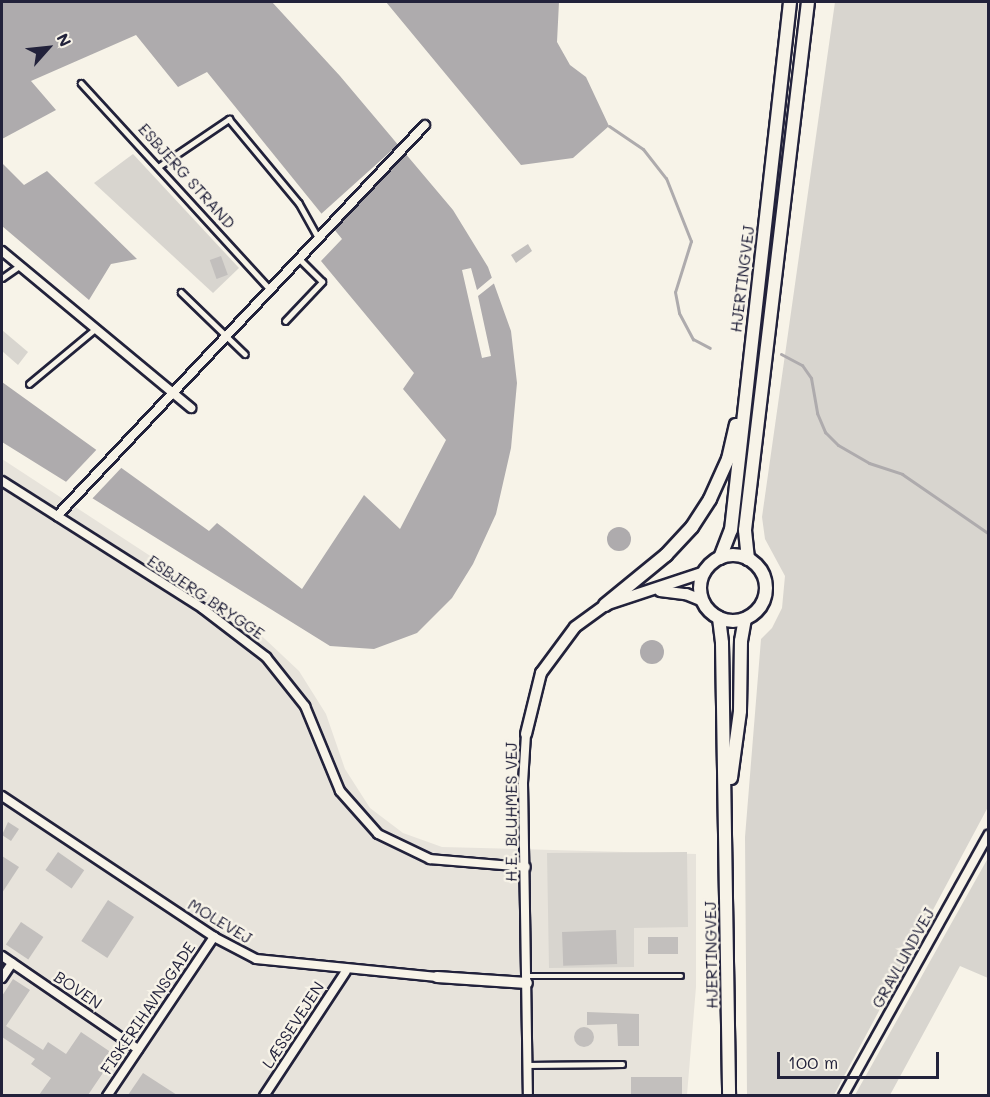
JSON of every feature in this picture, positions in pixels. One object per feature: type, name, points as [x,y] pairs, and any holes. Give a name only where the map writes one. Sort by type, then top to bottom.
[{"type":"main road","name":"HJERTINGVEJ","points":[[720,558],[731,530],[790,2]]},
{"type":"main road","name":"HJERTINGVEJ","points":[[748,559],[745,530],[808,2]]},
{"type":"main road","points":[[605,605],[666,555],[710,499],[728,459],[753,323]]},
{"type":"main road","points":[[720,558],[748,559],[763,574],[766,585],[761,605],[745,619],[718,618],[703,601],[701,581],[705,572],[720,558]]},
{"type":"main road","name":"HJERTINGVEJ","points":[[718,618],[726,815],[729,1095]]},
{"type":"main road","name":"HJERTINGVEJ","points":[[726,815],[740,711],[741,641],[745,619]]},
{"type":"street","points":[[57,516],[425,125]]},
{"type":"street","points":[[2,251],[191,408]]},
{"type":"street","name":"ESBJERG BRYGGE","points":[[2,481],[240,634],[266,657],[305,706],[340,791],[378,834],[430,859],[526,867]]},
{"type":"street","name":"H.E. BLUHMES VEJ","points":[[528,1095],[526,734],[541,673],[558,646],[575,627],[605,605],[705,572]]},
{"type":"street","name":"H.E. BLUHMES VEJ","points":[[651,591],[686,594],[703,601]]},
{"type":"street","name":"MOLEVEJ","points":[[2,796],[214,937],[256,959],[346,971],[527,980]]},
{"type":"street","name":"GRAVLUNDVEJ","points":[[843,1095],[988,835]]},
{"type":"street","name":"FISKERIHAVNSGADE","points":[[107,1095],[214,937]]},
{"type":"street","name":"BOVEN","points":[[2,956],[138,1049]]},
{"type":"street","points":[[2,978],[12,963]]},
{"type":"street","name":"LÆSSEVEJEN","points":[[264,1095],[346,971]]},
{"type":"lane","name":"ESBJERG STRAND","points":[[81,83],[270,290]]},
{"type":"lane","points":[[158,167],[229,119],[299,203],[322,235]]},
{"type":"lane","points":[[285,321],[321,282],[299,259]]},
{"type":"lane","points":[[2,278],[20,266]]},
{"type":"lane","points":[[181,292],[245,354]]},
{"type":"lane","points":[[29,384],[95,329]]},
{"type":"lane","points":[[527,980],[681,976]]},
{"type":"lane","points":[[528,1065],[622,1064]]},
{"type":"shaded area","points":[[2,2],[272,2],[340,76],[453,210],[488,267],[511,331],[517,383],[511,448],[496,514],[473,564],[452,598],[417,633],[374,649],[330,646],[2,442],[2,382],[209,531],[217,523],[302,589],[364,495],[400,529],[446,440],[403,389],[414,373],[321,261],[342,239],[207,72],[178,87],[136,35],[31,81],[56,110],[2,139]]},
{"type":"shaded area","points":[[386,2],[559,2],[557,42],[570,65],[586,77],[609,126],[573,158],[521,165]]},
{"type":"shaded area","points":[[835,2],[988,2],[988,807],[834,1095],[747,1095],[745,837],[761,639],[772,628],[782,608],[785,576],[765,539],[762,517]]},
{"type":"shaded area","points":[[133,154],[239,268],[213,293],[94,183]]},
{"type":"shaded area","points":[[2,163],[24,185],[47,171],[137,259],[111,264],[89,300],[2,226]]},
{"type":"shaded area","points":[[2,330],[28,352],[18,365],[2,351]]},
{"type":"shaded area","points":[[2,459],[236,612],[299,671],[326,714],[345,769],[370,808],[403,833],[442,847],[696,854],[696,987],[687,1095],[2,1095]]},
{"type":"shaded area","points":[[619,527],[624,528],[630,534],[630,544],[624,550],[619,551],[614,550],[608,544],[607,539],[608,534],[614,528]]},
{"type":"shaded area","points":[[652,640],[657,641],[663,647],[663,657],[657,663],[652,664],[647,663],[641,657],[640,652],[641,647],[647,641]]},
{"type":"shaded area","points":[[687,852],[688,927],[634,928],[634,967],[549,968],[547,853]]},
{"type":"shaded area","points":[[988,858],[988,978],[960,966],[890,1095],[855,1095]]},
{"type":"pier","points":[[400,143],[408,152],[326,226],[318,217]]},
{"type":"pier","points":[[471,268],[477,290],[495,275],[497,281],[478,296],[491,356],[482,358],[462,270]]},
{"type":"pier","points":[[100,446],[124,465],[90,501],[64,484]]},
{"type":"building","points":[[528,244],[532,251],[516,263],[511,255]]},
{"type":"building","points":[[221,256],[228,275],[217,279],[210,260]]},
{"type":"building","points":[[8,822],[19,829],[11,841],[2,835]]},
{"type":"building","points":[[58,852],[84,870],[72,888],[45,870]]},
{"type":"building","points":[[2,856],[19,867],[2,893]]},
{"type":"building","points":[[108,900],[134,917],[107,958],[81,941]]},
{"type":"building","points":[[21,922],[43,937],[28,959],[6,944]]},
{"type":"building","points":[[616,930],[617,964],[563,966],[562,932]]},
{"type":"building","points":[[648,937],[678,937],[678,954],[648,954]]},
{"type":"building","points":[[13,979],[30,990],[6,1026],[43,1050],[48,1042],[66,1054],[81,1032],[115,1055],[88,1095],[39,1095],[51,1078],[31,1064],[35,1059],[2,1037],[2,996]]},
{"type":"building","points":[[587,1012],[639,1014],[639,1046],[618,1046],[617,1024],[587,1025]]},
{"type":"building","points":[[584,1027],[591,1030],[594,1037],[591,1044],[584,1047],[577,1044],[574,1037],[577,1030]]},
{"type":"building","points":[[143,1073],[177,1095],[128,1095]]},
{"type":"building","points":[[631,1077],[682,1077],[682,1095],[631,1095]]},
{"type":"waterway","points":[[609,126],[643,149],[666,178],[691,241],[675,292],[679,313],[693,339],[710,348]]},
{"type":"waterway","points":[[781,354],[802,365],[811,378],[817,413],[825,432],[838,445],[869,463],[902,474],[988,533]]}]
